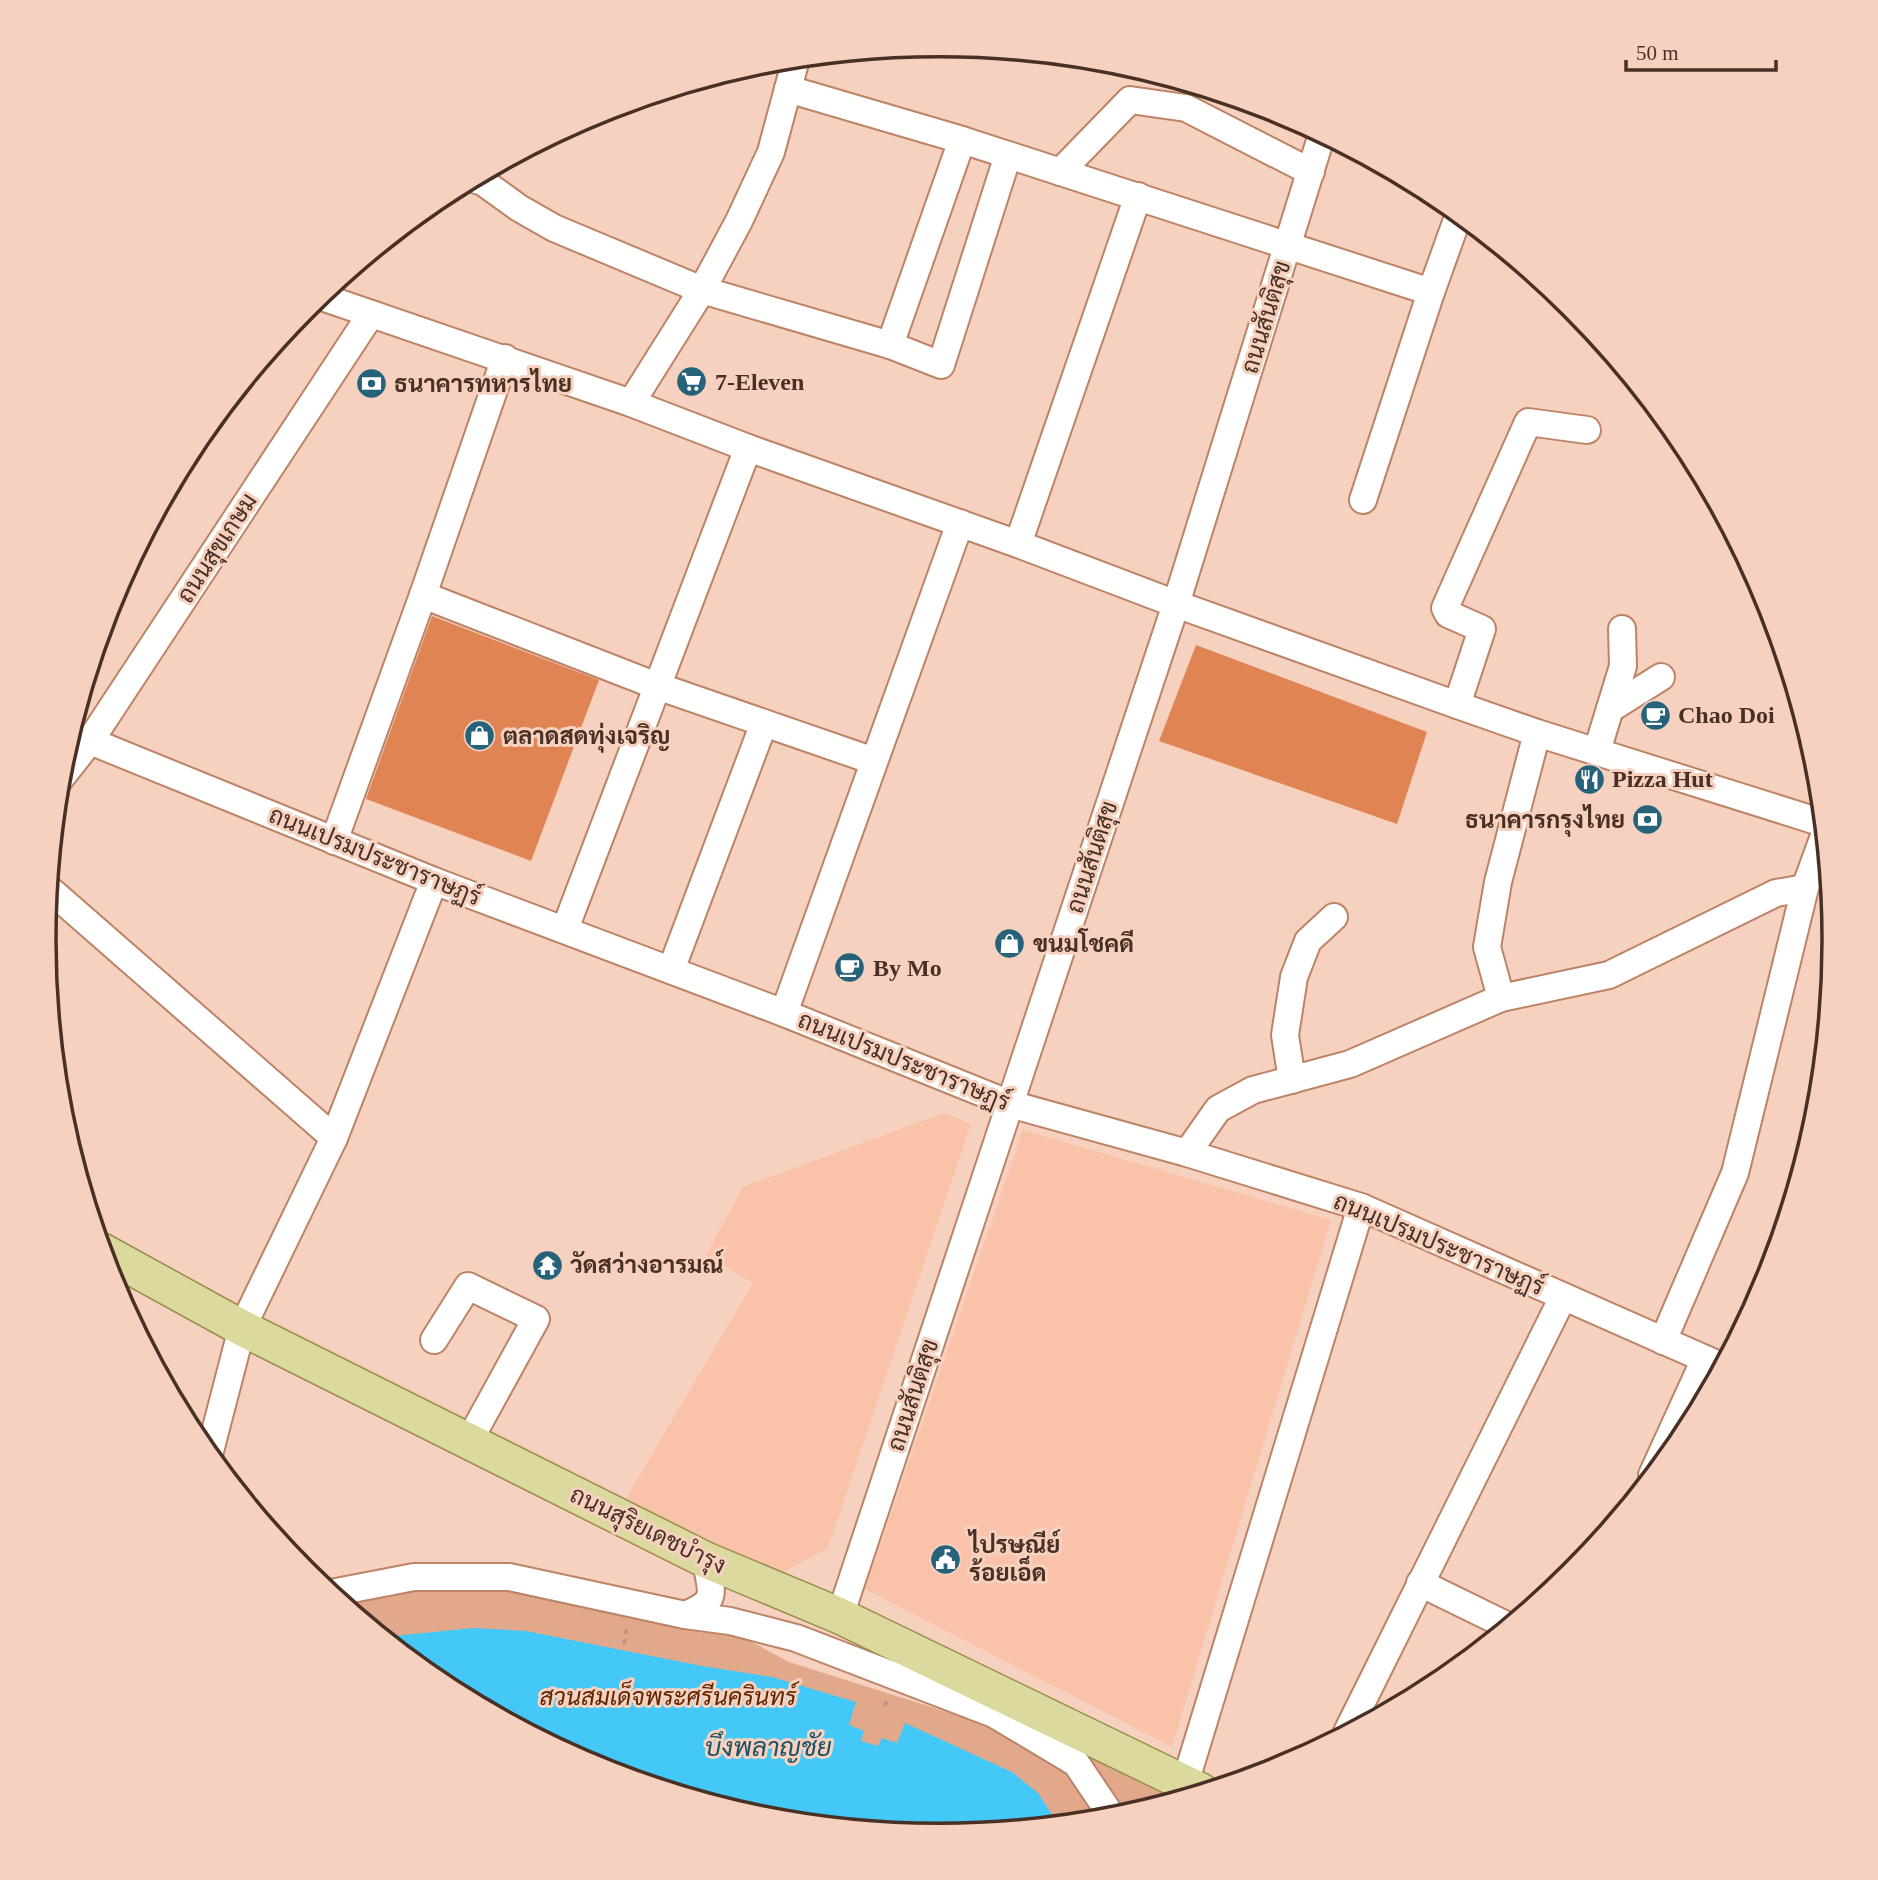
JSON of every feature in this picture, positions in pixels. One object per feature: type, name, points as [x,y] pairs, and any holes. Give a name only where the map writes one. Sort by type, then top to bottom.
[{"type":"main road","name":"ถนนสุริยเดชบำรุง","points":[[116,1259],[242,1328],[706,1560],[840,1616],[1191,1786]]},
{"type":"street","points":[[631,403],[702,290],[739,221],[771,152],[793,70]]},
{"type":"street","points":[[788,89],[962,140],[1431,292]]},
{"type":"street","points":[[1060,172],[1130,100],[1186,108],[1311,172]]},
{"type":"street","points":[[890,345],[962,140]]},
{"type":"street","name":"ถนนสันติสุข","points":[[840,1616],[1176,604],[1319,143]]},
{"type":"street","points":[[485,183],[519,208],[554,228],[702,290],[890,345],[941,365],[1008,155]]},
{"type":"street","points":[[1018,544],[1138,196]]},
{"type":"street","points":[[1363,500],[1455,224]]},
{"type":"street","points":[[331,300],[631,403],[1457,705],[1813,820]]},
{"type":"street","name":"ถนนสุขเกษม","points":[[75,760],[371,314]]},
{"type":"street","points":[[334,841],[505,358]]},
{"type":"street","points":[[1457,705],[1482,629],[1448,614],[1445,608],[1528,422],[1587,430]]},
{"type":"street","points":[[565,929],[748,448]]},
{"type":"street","points":[[784,1013],[960,523]]},
{"type":"street","points":[[423,595],[657,686],[874,761]]},
{"type":"street","points":[[1597,751],[1623,666],[1622,629]]},
{"type":"street","points":[[1610,709],[1661,677]]},
{"type":"street","points":[[671,970],[764,723]]},
{"type":"street","points":[[1501,998],[1487,947],[1498,883],[1537,733]]},
{"type":"street","name":"ถนนเปรมประชาราษฏร์","points":[[90,741],[434,881],[784,1013],[1010,1104],[1187,1153],[1362,1207],[1713,1363]]},
{"type":"street","points":[[1663,1340],[1735,1173],[1805,888],[1817,855]]},
{"type":"street","points":[[212,1442],[242,1328],[334,1138],[434,881]]},
{"type":"street","points":[[1187,1153],[1218,1109],[1253,1090],[1350,1065],[1501,998],[1609,975],[1776,893],[1805,888]]},
{"type":"street","points":[[57,897],[334,1138]]},
{"type":"street","points":[[1293,1080],[1285,1035],[1294,977],[1308,941],[1334,916]]},
{"type":"street","points":[[1194,1785],[1362,1207]]},
{"type":"street","points":[[434,1340],[468,1286],[536,1318],[469,1441]]},
{"type":"street","points":[[1362,1715],[1420,1583],[1563,1297]]},
{"type":"street","points":[[1694,1397],[1713,1363]]},
{"type":"street","points":[[685,1615],[705,1606],[711,1595],[706,1560]]},
{"type":"street","points":[[343,1591],[414,1577],[509,1577],[685,1615],[730,1620],[796,1638],[994,1714],[1076,1763],[1106,1807]]},
{"type":"street","points":[[1420,1583],[1500,1622]]},
{"type":"shaded area","points":[[944,1113],[971,1124],[828,1548],[780,1574],[625,1500],[753,1283],[706,1255],[743,1187]]},
{"type":"shaded area","points":[[1023,1130],[1331,1220],[1172,1747],[865,1589]]},
{"type":"green space","name":"บึงพลาญชัย","points":[[414,1577],[700,1614],[789,1662],[1186,1788],[1111,1806],[1054,1815],[939,1823],[824,1815],[710,1793],[685,1785],[497,1705],[401,1641],[343,1591]]},
{"type":"water","name":"บึงพลาญชัย","points":[[473,1628],[526,1631],[772,1677],[856,1702],[849,1725],[864,1731],[861,1741],[878,1746],[882,1738],[897,1743],[905,1723],[1012,1772],[1038,1793],[1052,1815],[939,1823],[881,1821],[767,1806],[710,1793],[601,1756],[548,1732],[497,1705],[395,1636]]},
{"type":"building","name":"ตลาดสดทุ่งเจริญ","points":[[432,616],[599,680],[531,861],[366,799]]},
{"type":"building","points":[[1196,645],[1427,732],[1397,824],[1159,741]]},
{"type":"place","name":"7-Eleven","points":[[692,382]]},
{"type":"place","name":"ธนาคารทหารไทย","points":[[371,384]]},
{"type":"place","name":"Chao Doi","points":[[1655,715]]},
{"type":"place","name":"ตลาดสดทุ่งเจริญ","points":[[480,736]]},
{"type":"place","name":"Pizza Hut","points":[[1589,779]]},
{"type":"place","name":"ธนาคารกรุงไทย","points":[[1648,820]]},
{"type":"place","name":"ขนมโชคดี","points":[[1010,944]]},
{"type":"place","name":"By Mo","points":[[850,968]]},
{"type":"place","name":"วัดสว่างอารมณ์","points":[[547,1265]]},
{"type":"place","name":"ไปรษณีย์ ร้อยเอ็ด","points":[[946,1559]]},
{"type":"park label","name":"สวนสมเด็จพระศรีนครินทร์","points":[[668,1697]]}]
